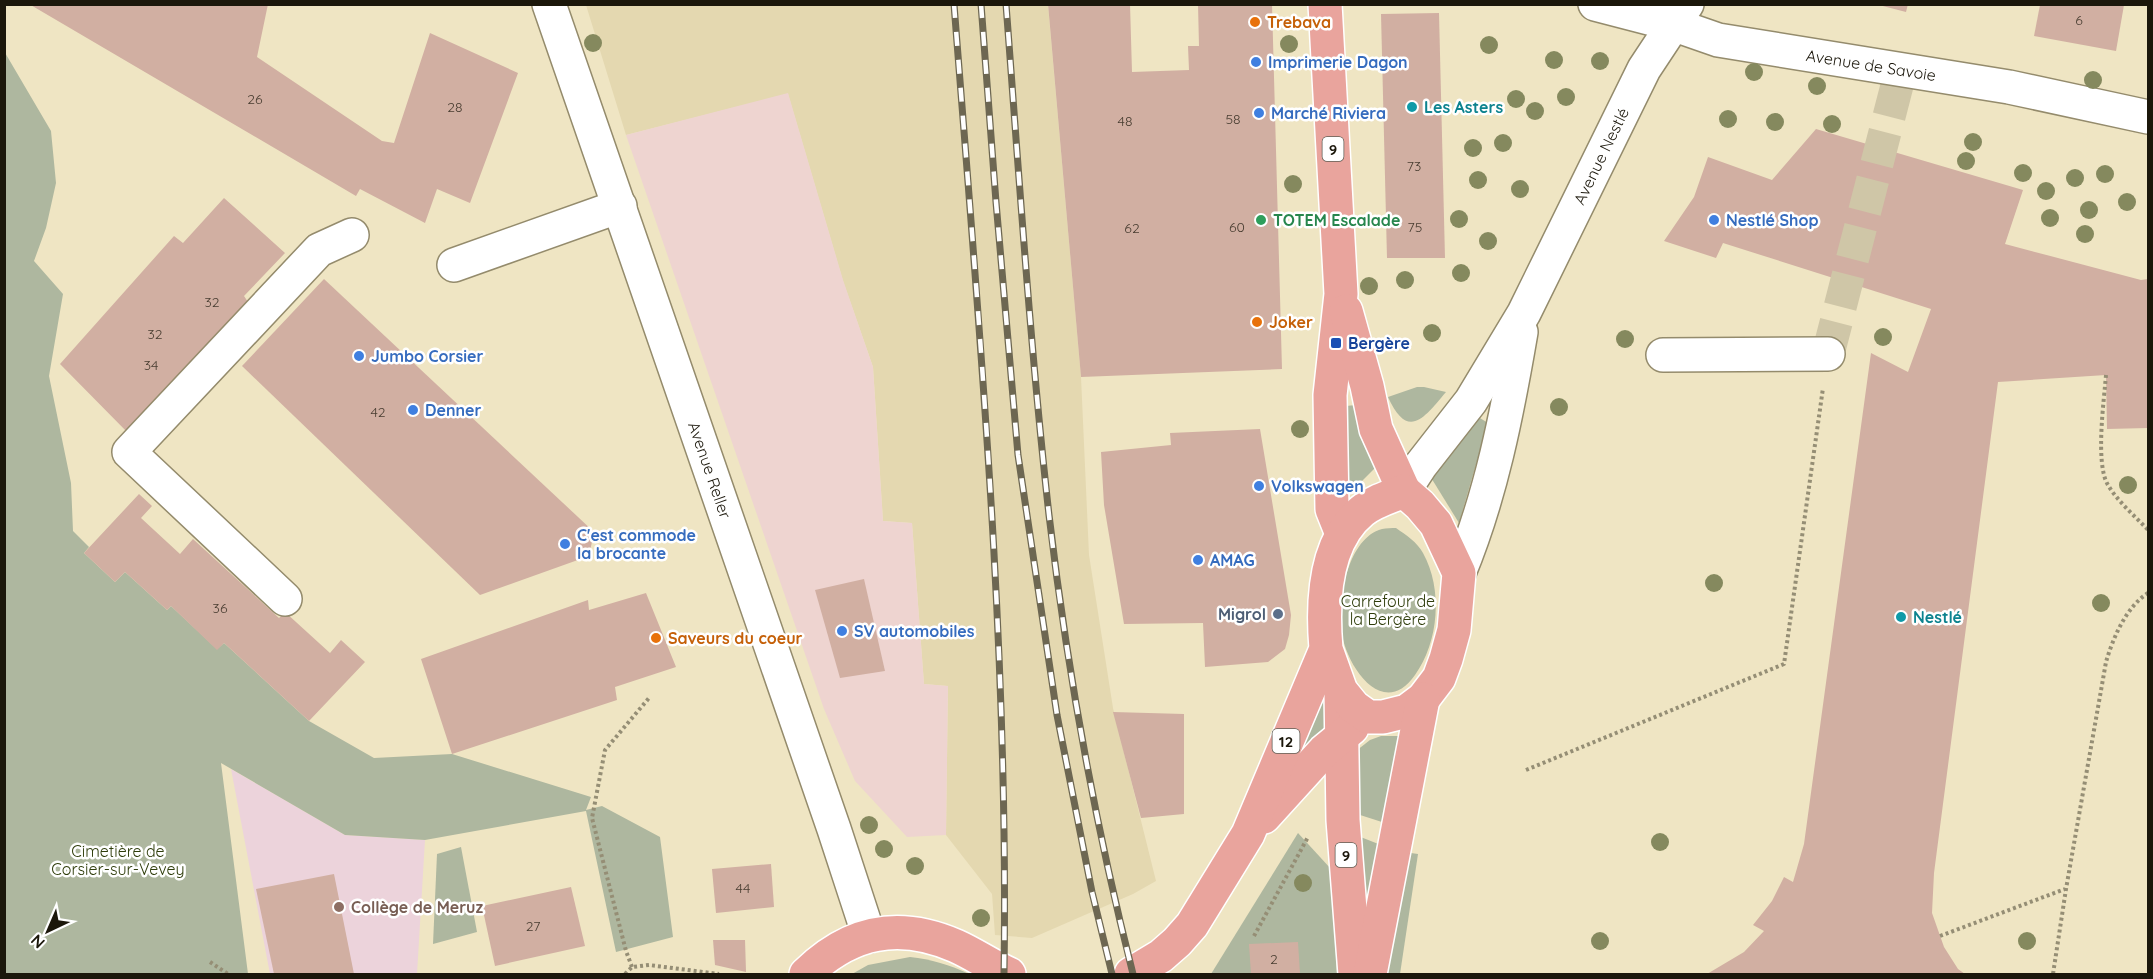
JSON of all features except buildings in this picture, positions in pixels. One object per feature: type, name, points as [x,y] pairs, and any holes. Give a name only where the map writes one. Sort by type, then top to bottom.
[{"type":"main road","name":"9","points":[[1325,4],[1341,294],[1330,395],[1332,509],[1342,534]]},
{"type":"main road","name":"9","points":[[1341,294],[1367,386],[1376,429],[1404,491]]},
{"type":"main road","points":[[1326,649],[1324,625],[1328,585],[1332,557],[1342,534],[1362,511],[1378,501],[1404,491],[1436,524],[1459,573],[1454,630],[1439,678],[1423,699],[1407,711],[1355,726]]},
{"type":"main road","name":"9","points":[[1326,649],[1355,726],[1343,820],[1355,975]]},
{"type":"main road","name":"12","points":[[1131,975],[1161,956],[1192,925],[1248,834],[1326,649]]},
{"type":"main road","points":[[1370,975],[1423,699]]},
{"type":"main road","name":"12","points":[[1248,834],[1324,751],[1355,726]]},
{"type":"main road","points":[[806,975],[833,952],[850,942],[895,932],[924,935],[956,946],[1009,975]]},
{"type":"street","name":"Avenue Reller","points":[[549,4],[869,936]]},
{"type":"street","name":"Avenue de Savoie","points":[[1595,4],[1679,14],[1718,40],[2008,87],[2148,117]]},
{"type":"street","name":"Avenue Nestlé","points":[[1404,491],[1421,465],[1471,401],[1524,313],[1644,69],[1679,14]]},
{"type":"street","points":[[454,265],[620,206]]},
{"type":"street","points":[[285,599],[129,452],[319,250],[352,235]]},
{"type":"street","name":"Avenue Nestlé","points":[[1459,573],[1474,536],[1505,422],[1524,313]]},
{"type":"street","points":[[1663,355],[1828,354]]},
{"type":"path","points":[[1526,770],[1784,664],[1828,354]]},
{"type":"path","points":[[2106,375],[2101,455],[2103,473],[2114,495],[2148,530]]},
{"type":"path","points":[[2053,975],[2099,699],[2109,653],[2126,618],[2148,593]]},
{"type":"path","points":[[632,967],[592,818],[605,750],[649,698]]},
{"type":"path","points":[[1254,936],[1311,833]]},
{"type":"path","points":[[1940,936],[2066,889]]},
{"type":"path","points":[[210,962],[228,975]]},
{"type":"path","points":[[625,975],[632,967],[649,965],[719,975]]},
{"type":"shaded area","points":[[586,5],[1048,5],[1081,377],[1089,555],[1113,708],[1156,881],[1133,894],[1032,938],[995,935],[992,894],[946,835],[948,686],[924,684],[912,523],[883,521],[873,367],[843,281],[788,94],[626,135]]},
{"type":"shaded area","points":[[788,93],[843,280],[873,367],[883,521],[912,523],[924,684],[948,686],[946,835],[907,837],[855,781],[824,709],[626,135]]},
{"type":"shaded area","name":"Collège de Meruz","points":[[231,769],[345,835],[425,840],[417,974],[270,974]]},
{"type":"green space","name":"Cimetière de Corsier-sur-Vevey","points":[[4,51],[51,131],[56,183],[46,228],[34,261],[63,294],[49,376],[71,483],[73,531],[89,547],[84,553],[115,582],[125,572],[167,610],[171,606],[217,649],[224,643],[309,721],[374,758],[452,754],[591,797],[586,810],[602,806],[660,837],[673,937],[616,952],[586,811],[425,840],[345,835],[221,763],[248,974],[5,974]]},
{"type":"green space","points":[[1417,387],[1446,392],[1423,417],[1409,422],[1395,410],[1388,397]]},
{"type":"green space","points":[[1356,405],[1375,468],[1348,495],[1346,406]]},
{"type":"green space","points":[[1475,415],[1488,423],[1459,523],[1430,476]]},
{"type":"green space","name":"Carrefour de la Bergère","points":[[1396,528],[1421,549],[1434,583],[1436,599],[1433,631],[1423,662],[1415,675],[1402,688],[1390,692],[1378,690],[1367,682],[1349,657],[1341,628],[1341,601],[1353,556],[1361,544],[1370,535],[1382,529]]},
{"type":"green space","points":[[1324,692],[1326,730],[1303,754],[1298,743]]},
{"type":"green space","points":[[1381,736],[1402,736],[1385,823],[1357,814],[1356,751],[1370,740]]},
{"type":"green space","points":[[1298,833],[1331,869],[1337,974],[1211,974]]},
{"type":"green space","points":[[1358,836],[1381,845],[1366,938]]},
{"type":"green space","points":[[461,847],[477,932],[433,944],[437,854]]},
{"type":"green space","points":[[1404,852],[1418,854],[1400,974],[1387,974]]},
{"type":"green space","points":[[910,957],[940,963],[969,974],[852,974],[868,965]]},
{"type":"tunnel","points":[[1828,354],[1901,70]]},
{"type":"railway","points":[[954,4],[982,368],[997,610],[1002,732],[1004,974]]},
{"type":"railway","points":[[981,4],[1018,455],[1057,715],[1092,892],[1112,974]]},
{"type":"railway","points":[[1006,4],[1036,387],[1056,573],[1073,688],[1094,803],[1133,974]]},
{"type":"place","name":"Trebava","points":[[1255,22]]},
{"type":"place","name":"Imprimerie Dagon","points":[[1256,62]]},
{"type":"place","name":"Les Asters","points":[[1412,107]]},
{"type":"place","name":"Marché Riviera","points":[[1259,113]]},
{"type":"place","name":"TOTEM Escalade","points":[[1261,220]]},
{"type":"place","name":"Nestlé Shop","points":[[1714,220]]},
{"type":"place","name":"Joker","points":[[1257,322]]},
{"type":"place","name":"Bergère","points":[[1336,343]]},
{"type":"place","name":"Jumbo Corsier","points":[[359,356]]},
{"type":"place","name":"Denner","points":[[413,410]]},
{"type":"place","name":"Volkswagen","points":[[1259,486]]},
{"type":"place","name":"C'est commode la brocante","points":[[565,544]]},
{"type":"place","name":"AMAG","points":[[1198,560]]},
{"type":"place","name":"Migrol","points":[[1278,614]]},
{"type":"place","name":"Nestlé","points":[[1901,617]]},
{"type":"place","name":"SV automobiles","points":[[842,631]]},
{"type":"place","name":"Saveurs du coeur","points":[[656,638]]},
{"type":"place","name":"Collège de Meruz","points":[[339,907]]}]
